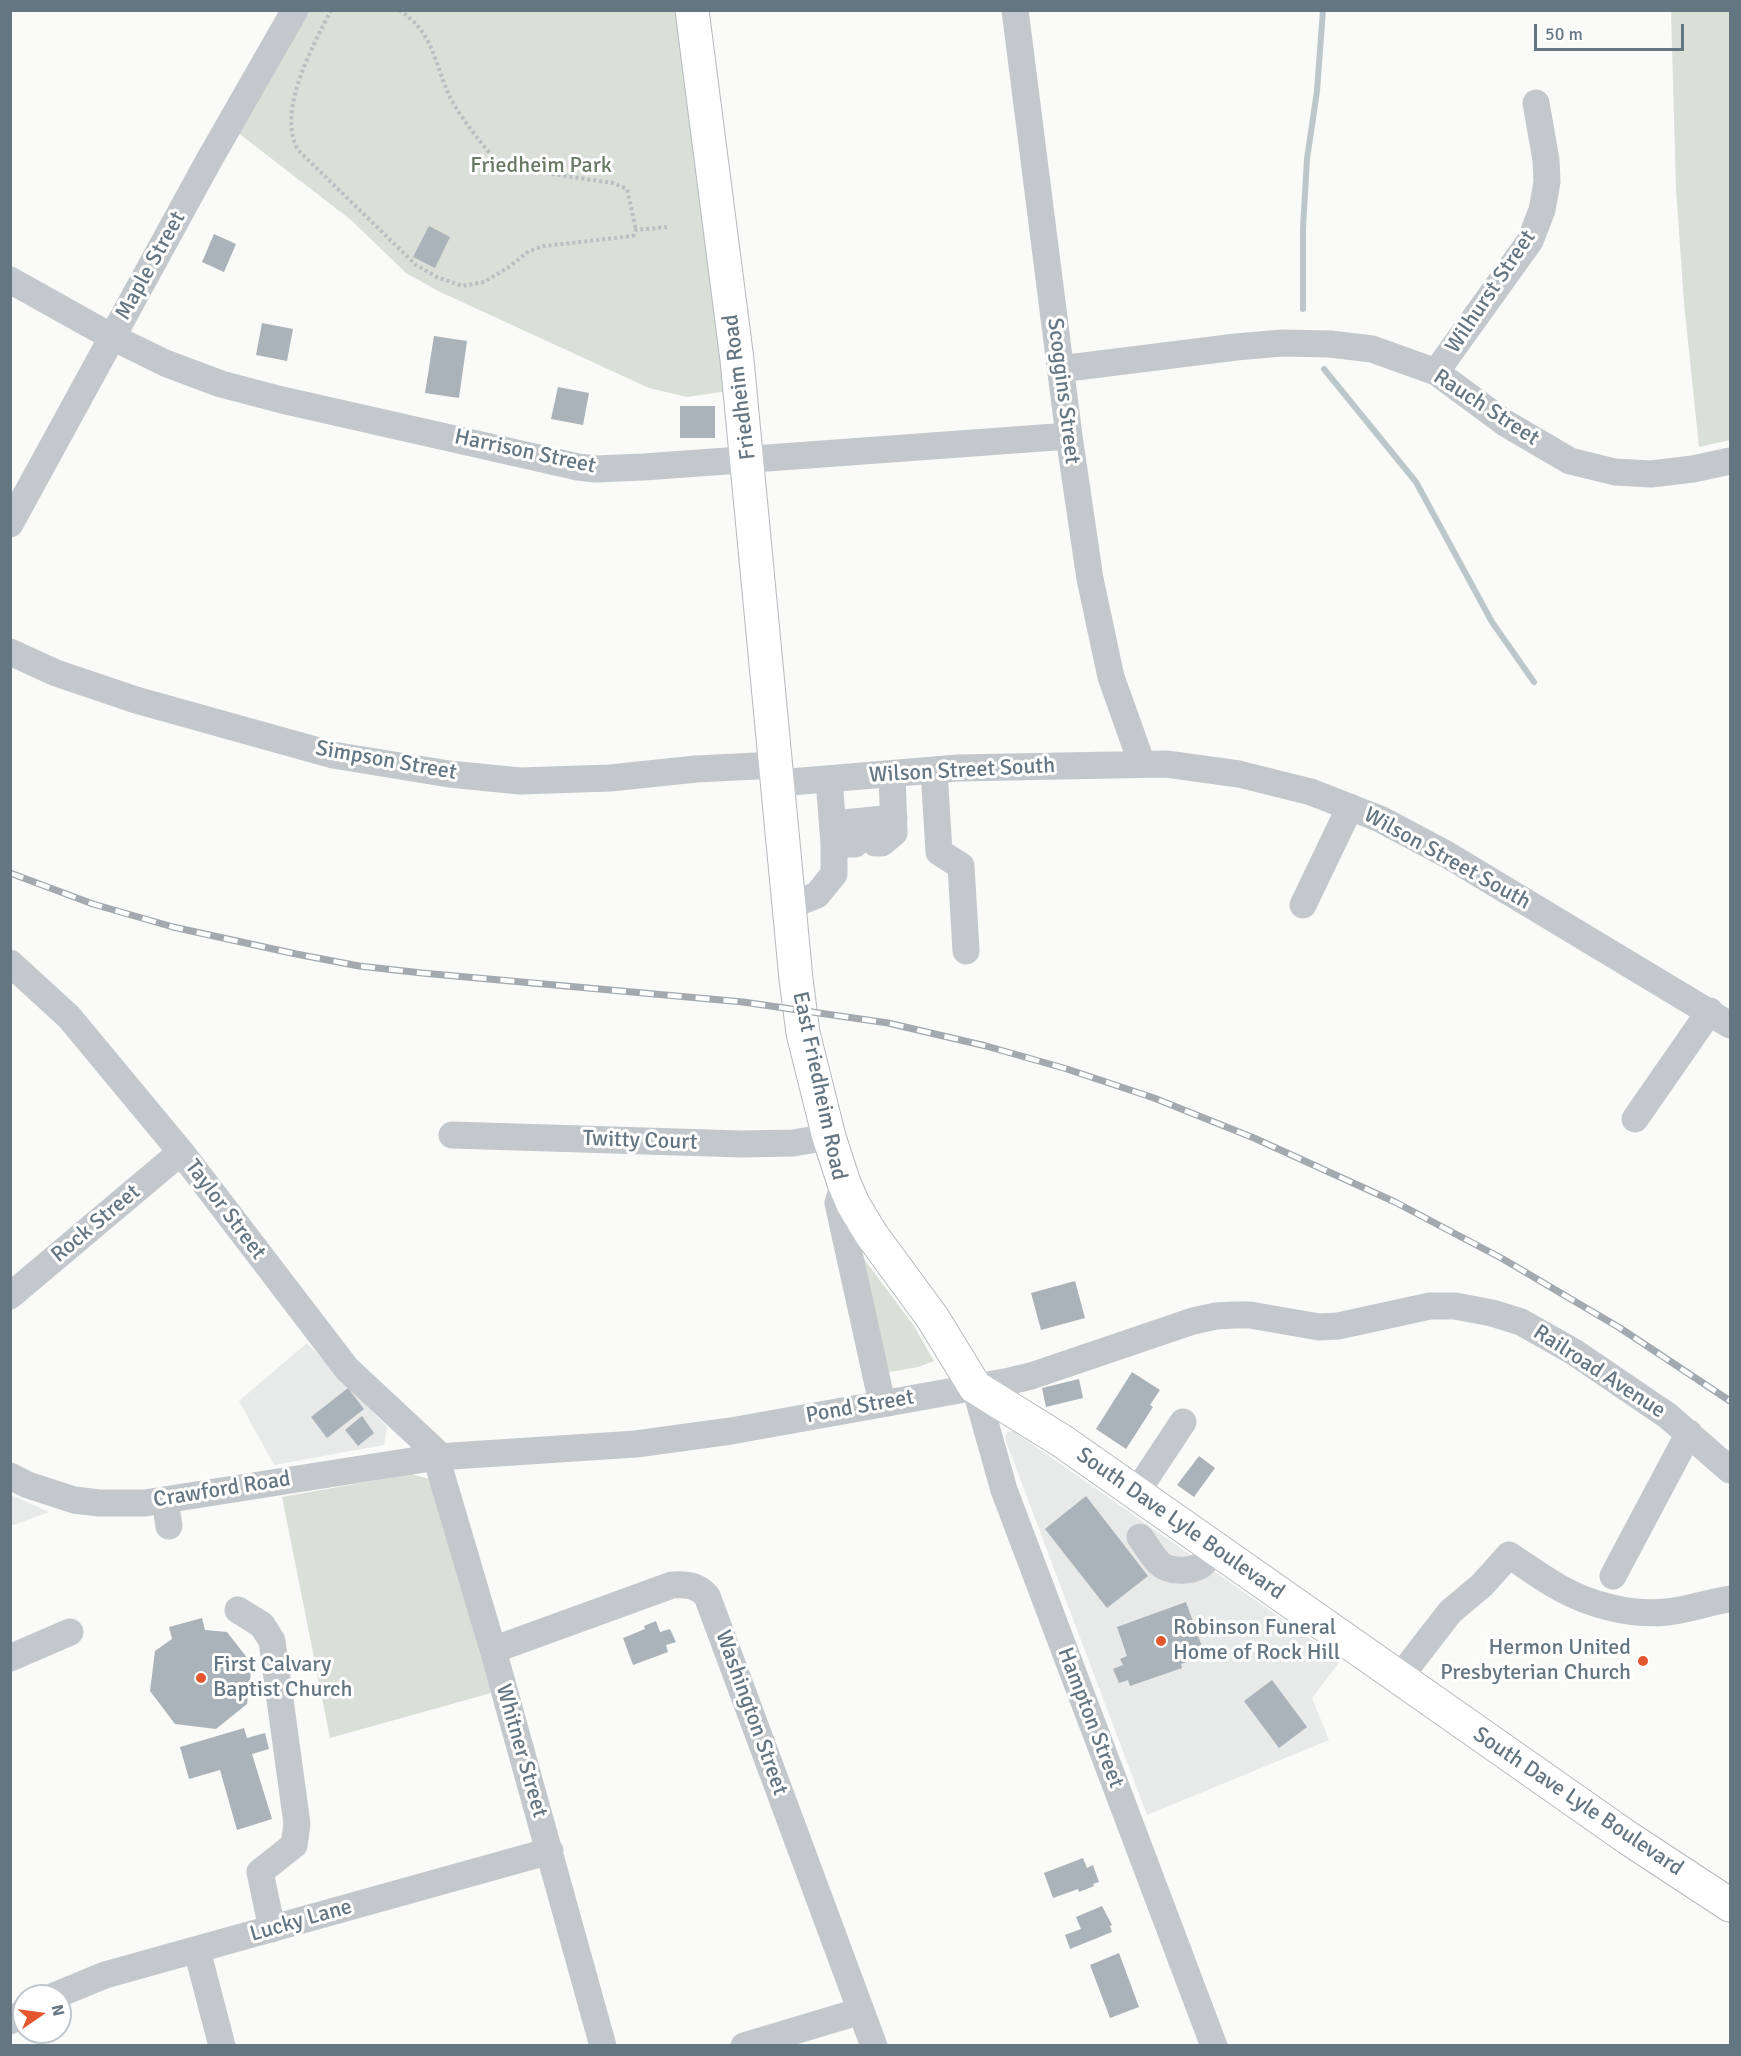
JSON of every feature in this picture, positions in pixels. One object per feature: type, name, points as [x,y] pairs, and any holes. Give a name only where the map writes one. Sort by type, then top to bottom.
[{"type":"main road","name":"Friedheim Road","points":[[692,10],[738,360],[778,774]]},
{"type":"main road","name":"East Friedheim Road","points":[[778,774],[803,1033],[829,1137],[844,1183]]},
{"type":"main road","name":"South Dave Lyle Boulevard","points":[[844,1183],[871,1234],[932,1317],[975,1387],[1062,1441],[1628,1838],[1731,1905]]},
{"type":"street","name":"Maple Street","points":[[10,524],[208,162],[295,10]]},
{"type":"street","name":"Scoggins Street","points":[[1015,10],[1060,369],[1090,579],[1112,677],[1142,764]]},
{"type":"street","name":"Wilhurst Street","points":[[1436,372],[1530,241],[1542,210],[1547,182],[1546,160],[1536,103]]},
{"type":"street","name":"Harrison Street","points":[[10,280],[112,337],[165,363],[221,384],[578,467],[622,468],[1069,436]]},
{"type":"street","name":"Rauch Street","points":[[1060,369],[1236,347],[1282,344],[1329,344],[1372,349],[1436,372],[1505,423],[1570,461],[1615,472],[1651,474],[1693,469],[1731,461]]},
{"type":"street","name":"Simpson Street","points":[[10,652],[56,673],[136,700],[333,754],[449,774],[520,781],[610,778],[706,769],[778,774]]},
{"type":"street","name":"Wilson Street South","points":[[778,774],[829,779],[934,771],[1166,764],[1239,774],[1311,792],[1380,819],[1446,854],[1722,1012]]},
{"type":"street","points":[[934,771],[939,852],[961,866],[966,951]]},
{"type":"street","points":[[849,839],[882,843],[894,833],[892,774]]},
{"type":"street","points":[[789,902],[802,901],[817,895],[834,874],[849,839],[829,779]]},
{"type":"street","points":[[1303,905],[1350,807]]},
{"type":"street","points":[[849,839],[894,818]]},
{"type":"street","name":"Taylor Street","points":[[10,963],[69,1017],[181,1152],[347,1369],[422,1438],[437,1456]]},
{"type":"street","points":[[1635,1119],[1722,1012]]},
{"type":"street","name":"Twitty Court","points":[[452,1135],[742,1144],[793,1143],[829,1137]]},
{"type":"street","name":"Rock Street","points":[[10,1296],[181,1152]]},
{"type":"street","name":"East Friedheim Road","points":[[844,1183],[838,1203],[882,1403]]},
{"type":"street","name":"Railroad Avenue","points":[[1273,1320],[1319,1327],[1338,1326],[1430,1306],[1455,1306],[1492,1313],[1521,1322],[1549,1336],[1624,1385],[1689,1433],[1731,1470]]},
{"type":"street","name":"Pond Street","points":[[437,1456],[636,1444],[730,1431],[1031,1376],[1142,1337],[1216,1316],[1250,1315],[1273,1320]]},
{"type":"street","name":"Hampton Street","points":[[975,1387],[1009,1502],[1214,2046]]},
{"type":"street","points":[[1136,1493],[1183,1422]]},
{"type":"street","points":[[1613,1576],[1689,1433]]},
{"type":"street","name":"Crawford Road","points":[[10,1476],[28,1485],[74,1500],[167,1514],[437,1456]]},
{"type":"street","name":"Whitner Street","points":[[437,1456],[603,2046]]},
{"type":"street","points":[[1140,1536],[1161,1565],[1173,1569],[1185,1570],[1198,1567],[1206,1561],[1215,1548]]},
{"type":"street","points":[[1399,1678],[1450,1612],[1482,1585],[1509,1554],[1560,1588],[1579,1597],[1627,1610],[1650,1613],[1668,1612],[1731,1599]]},
{"type":"street","name":"Washington Street","points":[[493,1650],[672,1585],[690,1585],[700,1588],[707,1596],[874,2046]]},
{"type":"street","points":[[238,1610],[262,1625],[272,1641],[297,1824],[294,1845],[260,1872],[272,1929]]},
{"type":"street","points":[[10,1658],[70,1632]]},
{"type":"street","name":"Lucky Lane","points":[[72,1989],[105,1975],[550,1851]]},
{"type":"street","points":[[197,1950],[222,2046]]},
{"type":"street","points":[[744,2046],[861,2011]]},
{"type":"path","points":[[331,10],[310,51],[293,98],[293,141],[298,150],[416,266],[462,286],[484,282],[509,267],[529,251],[544,246],[633,236],[636,230],[627,189],[613,183],[504,167],[498,162],[474,133],[448,94],[441,72],[420,26],[399,10]]},
{"type":"path","points":[[636,230],[667,227]]},
{"type":"shaded area","points":[[307,1343],[387,1427],[384,1445],[274,1465],[239,1401]]},
{"type":"shaded area","points":[[1013,1431],[1341,1660],[1312,1698],[1329,1740],[1147,1815],[1007,1444],[1005,1437],[1007,1432]]},
{"type":"shaded area","points":[[11,1495],[49,1512],[11,1526]]},
{"type":"green space","name":"Friedheim Park","points":[[305,11],[680,11],[728,391],[687,397],[649,388],[438,291],[406,273],[351,220],[237,132]]},
{"type":"green space","points":[[1671,11],[1730,11],[1730,440],[1699,447],[1684,303],[1676,188]]},
{"type":"green space","points":[[861,1259],[864,1259],[914,1326],[934,1361],[918,1367],[884,1373]]},
{"type":"green space","points":[[411,1474],[430,1479],[434,1489],[491,1693],[330,1738],[282,1497]]},
{"type":"building","points":[[429,226],[450,237],[435,268],[413,257]]},
{"type":"building","points":[[214,234],[236,244],[224,272],[202,262]]},
{"type":"building","points":[[262,323],[293,329],[287,361],[256,355]]},
{"type":"building","points":[[434,336],[467,341],[459,398],[425,393]]},
{"type":"building","points":[[558,387],[589,393],[583,425],[551,419]]},
{"type":"building","points":[[680,406],[715,406],[715,438],[680,438]]},
{"type":"building","points":[[1075,1281],[1085,1318],[1041,1330],[1031,1293]]},
{"type":"building","points":[[1132,1372],[1160,1390],[1150,1405],[1153,1407],[1126,1449],[1096,1429]]},
{"type":"building","points":[[1079,1379],[1083,1398],[1046,1407],[1042,1388]]},
{"type":"building","points":[[348,1388],[364,1409],[327,1438],[311,1417]]},
{"type":"building","points":[[362,1416],[374,1433],[358,1446],[345,1430]]},
{"type":"building","points":[[1199,1456],[1215,1468],[1194,1497],[1177,1485]]},
{"type":"building","points":[[1086,1496],[1148,1576],[1107,1608],[1045,1529]]},
{"type":"building","name":"Robinson Funeral Home of Rock Hill","points":[[1186,1602],[1205,1655],[1181,1664],[1182,1668],[1130,1686],[1128,1680],[1119,1683],[1113,1669],[1123,1665],[1120,1659],[1127,1656],[1117,1627]]},
{"type":"building","name":"First Calvary Baptist Church","points":[[202,1618],[205,1630],[227,1632],[252,1664],[247,1704],[216,1729],[175,1724],[150,1691],[155,1651],[172,1639],[169,1627]]},
{"type":"building","points":[[656,1621],[660,1632],[670,1629],[676,1642],[666,1645],[668,1652],[633,1665],[623,1638],[645,1629],[644,1626]]},
{"type":"building","points":[[1272,1680],[1307,1727],[1279,1748],[1244,1701]]},
{"type":"building","points":[[244,1728],[247,1738],[265,1733],[269,1749],[252,1754],[272,1819],[237,1830],[220,1770],[189,1779],[180,1747]]},
{"type":"building","points":[[1083,1858],[1087,1868],[1093,1865],[1099,1882],[1079,1892],[1078,1889],[1053,1898],[1044,1873]]},
{"type":"building","points":[[1102,1906],[1112,1925],[1110,1926],[1112,1932],[1070,1949],[1065,1935],[1081,1929],[1076,1917]]},
{"type":"building","points":[[1119,1953],[1139,2007],[1110,2018],[1090,1965]]},
{"type":"waterway","points":[[1303,309],[1303,228],[1307,159],[1317,91],[1323,10]]},
{"type":"waterway","points":[[1324,369],[1416,482],[1492,622],[1534,682]]},
{"type":"railway","points":[[10,873],[93,904],[173,927],[359,966],[743,1002],[888,1023],[986,1046],[1067,1069],[1154,1098],[1254,1138],[1395,1202],[1503,1259],[1620,1328],[1730,1401]]},
{"type":"place","name":"Robinson Funeral Home of Rock Hill","points":[[1161,1641]]},
{"type":"place","name":"Hermon United Presbyterian Church","points":[[1643,1661]]},
{"type":"place","name":"First Calvary Baptist Church","points":[[201,1678]]}]
